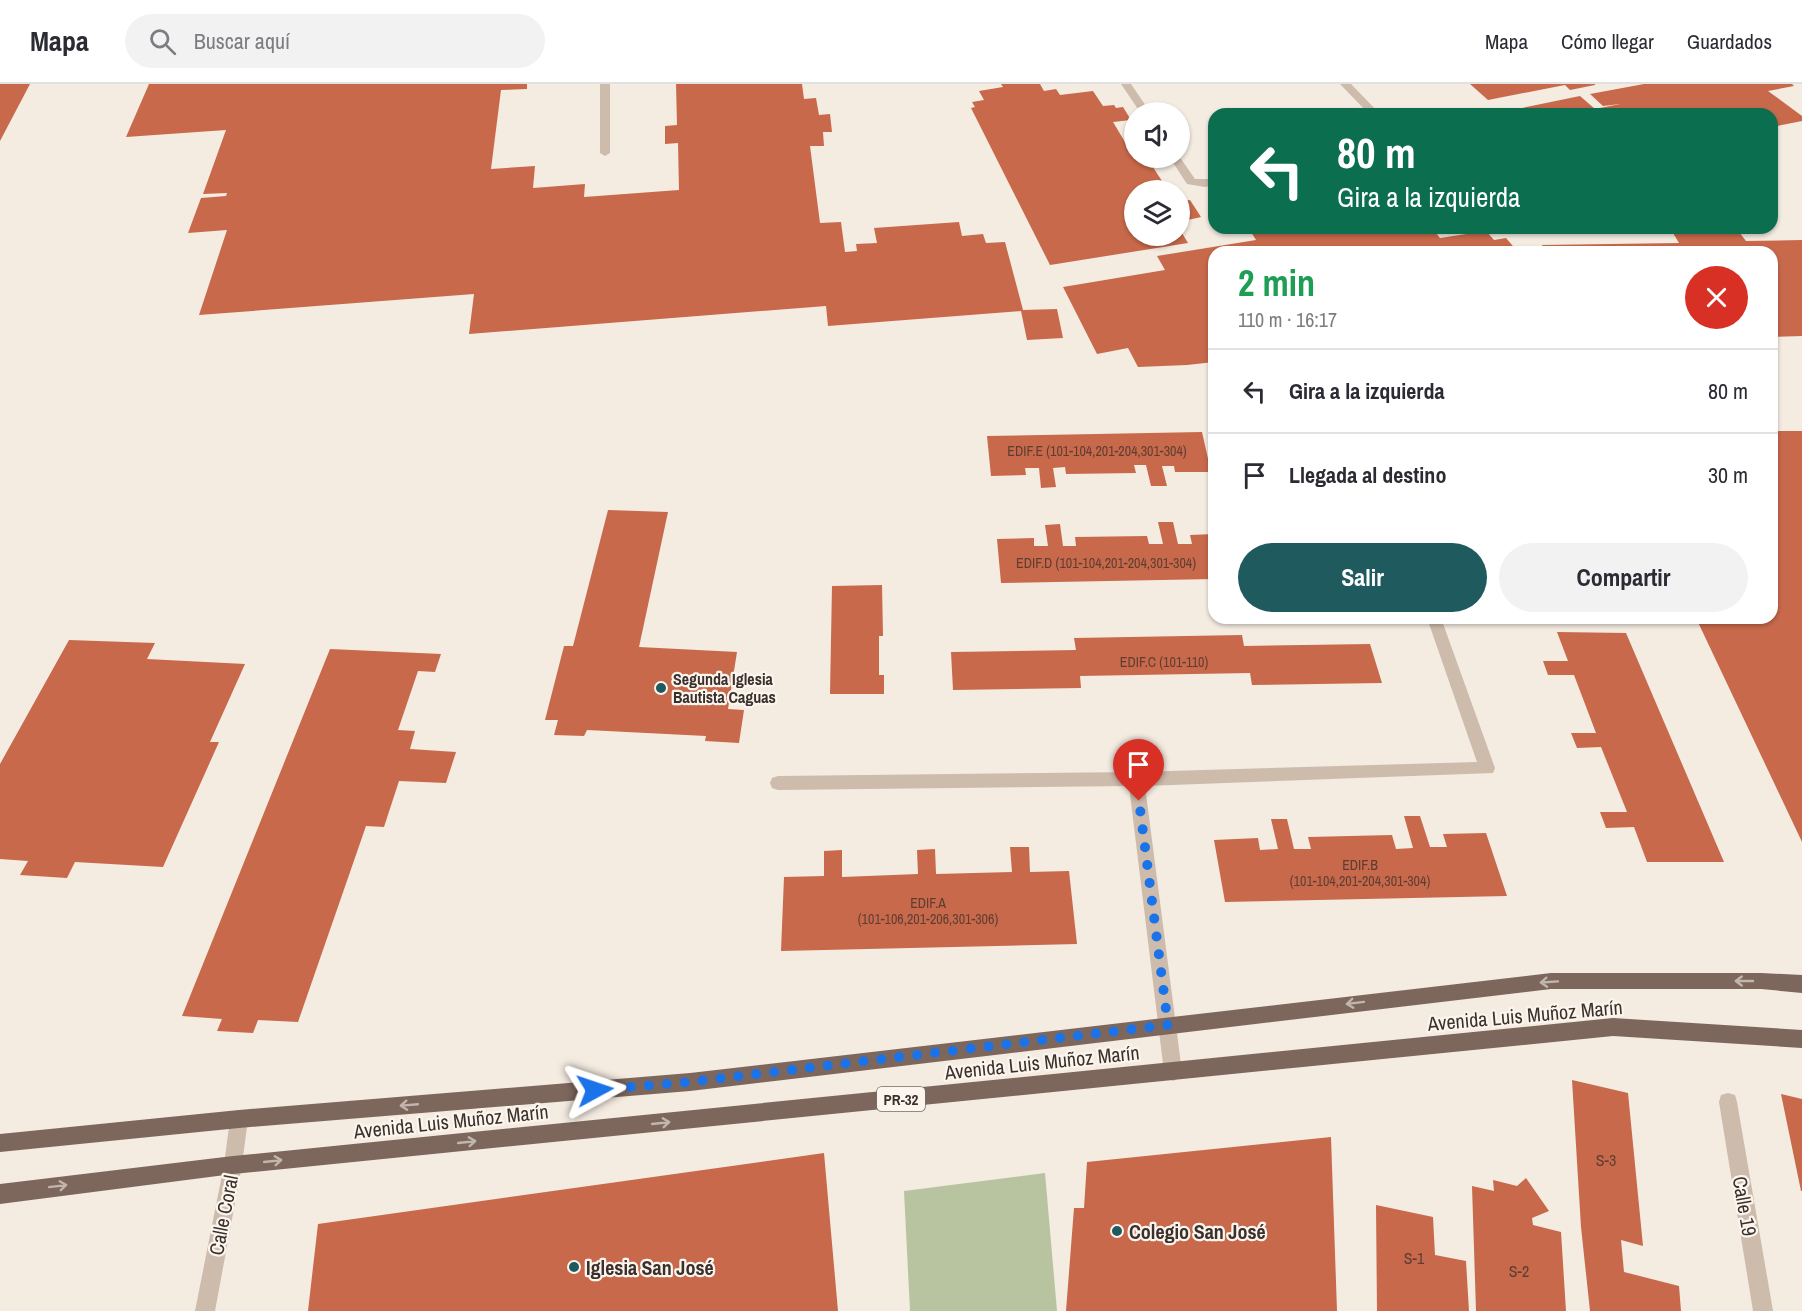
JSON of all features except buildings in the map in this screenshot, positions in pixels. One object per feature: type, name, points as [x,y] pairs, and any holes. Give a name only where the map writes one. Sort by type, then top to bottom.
[{"type":"main road","name":"Avenida Luis Muñoz Marín","points":[[0,1143],[239,1119],[690,1082],[1551,981],[1725,980],[1802,984]]},
{"type":"main road","name":"Avenida Luis Muñoz Marín","points":[[0,1194],[233,1165],[1613,1027],[1802,1039]]},
{"type":"street","points":[[605,84],[605,153]]},
{"type":"street","points":[[1126,84],[1138,102]]},
{"type":"street","points":[[1345,84],[1369,108]]},
{"type":"street","points":[[1182,168],[1191,182],[1208,183]]},
{"type":"street","points":[[778,783],[1136,779],[1487,768],[1436,624]]},
{"type":"street","points":[[1136,779],[1173,1072]]},
{"type":"street","name":"Calle 19","points":[[1728,1102],[1763,1311]]},
{"type":"street","name":"Calle Coral","points":[[205,1311],[233,1165],[239,1119]]},
{"type":"green space","points":[[1045,1173],[1057,1311],[910,1311],[904,1191]]},
{"type":"place","name":"Segunda Iglesia Bautista Caguas","points":[[661,688]]},
{"type":"place","name":"Colegio San José","points":[[1117,1231]]},
{"type":"place","name":"Iglesia San José","points":[[574,1267]]},
{"type":"route","points":[[595,1090],[690,1082],[1168,1025],[1139,801]]}]
